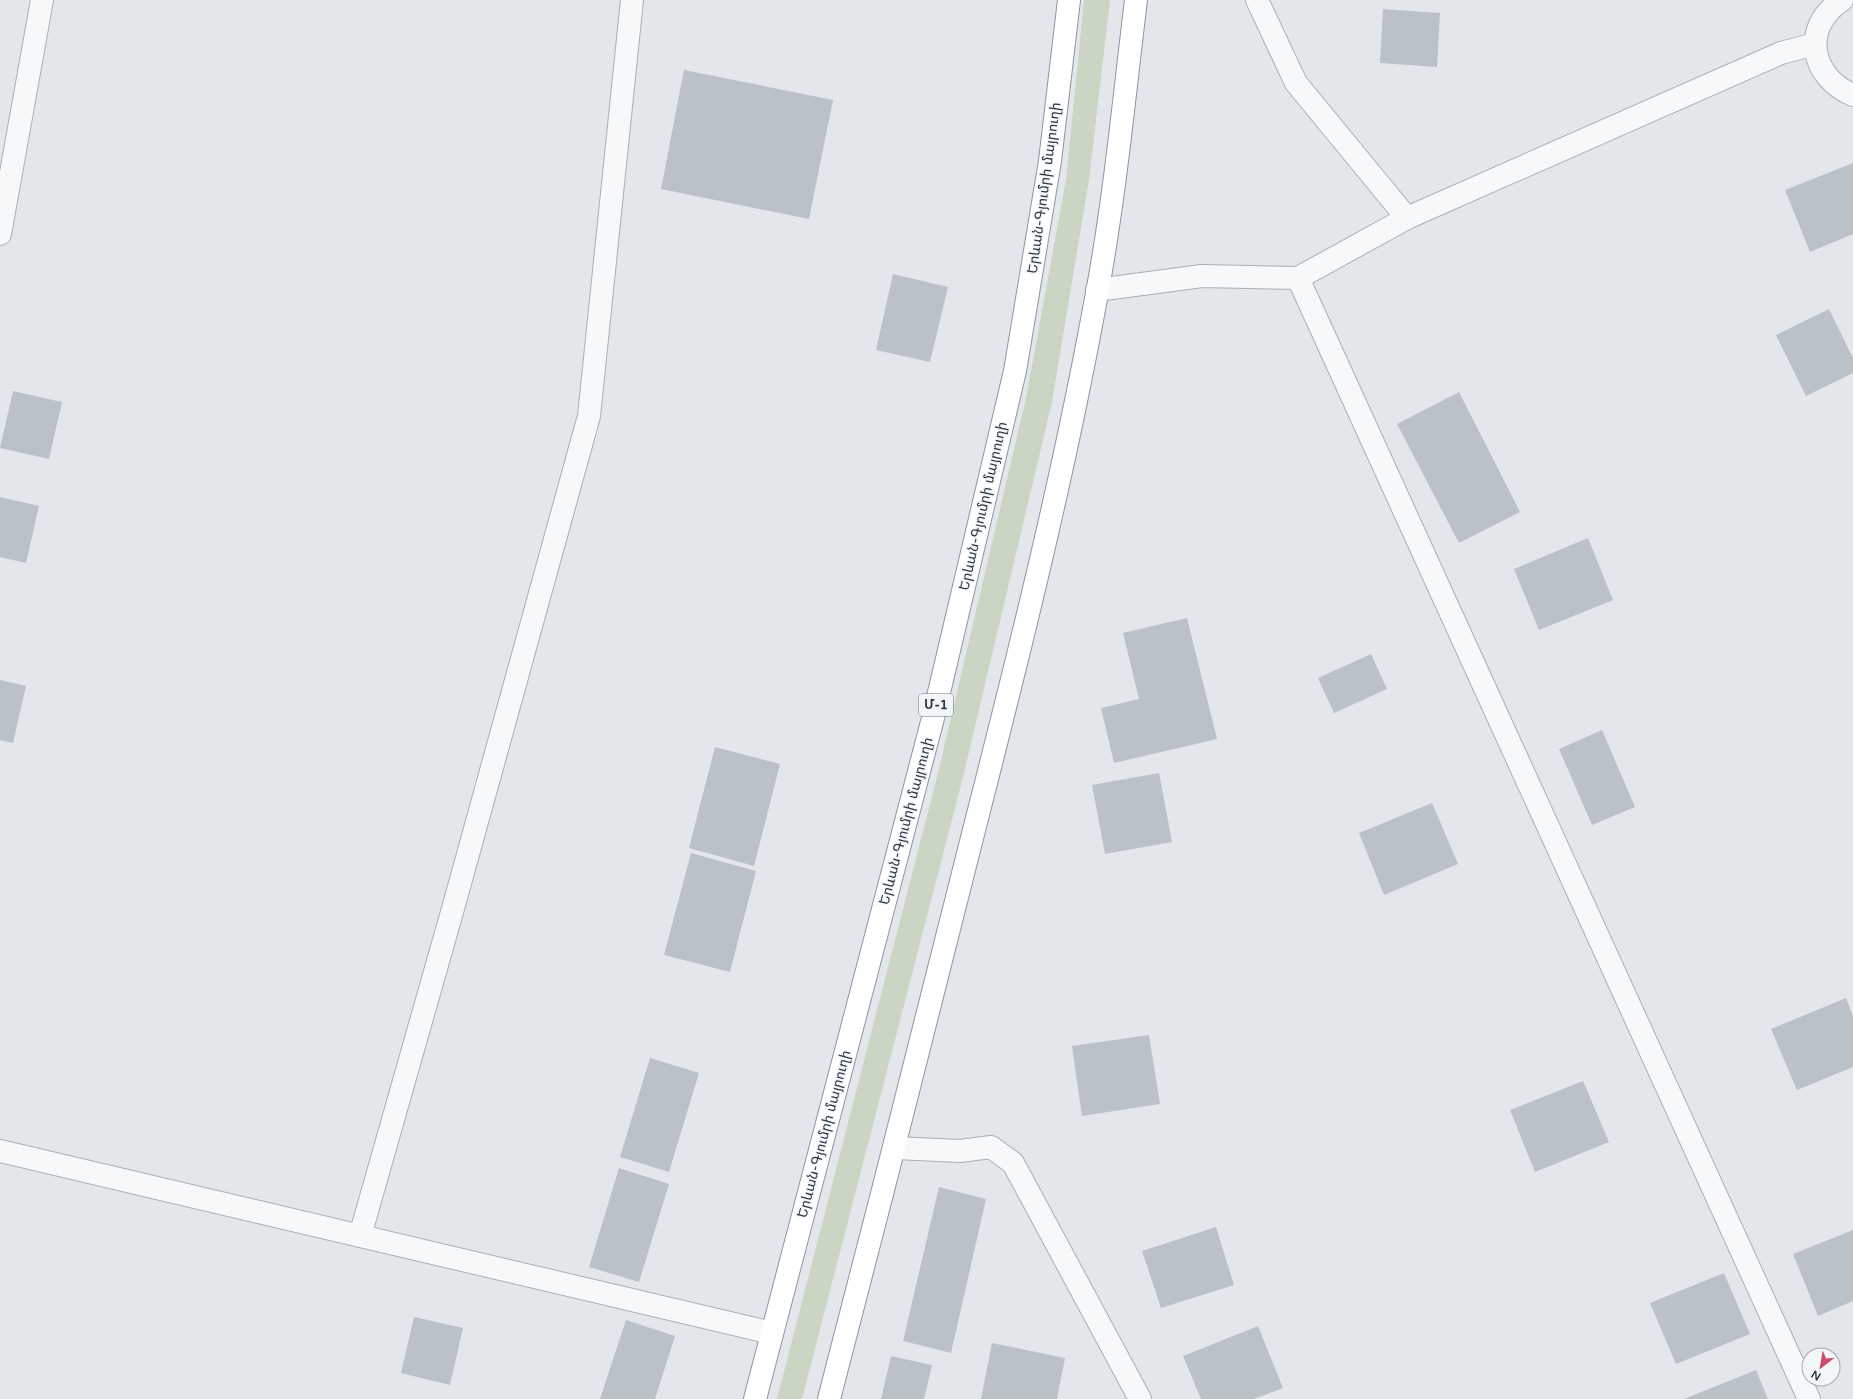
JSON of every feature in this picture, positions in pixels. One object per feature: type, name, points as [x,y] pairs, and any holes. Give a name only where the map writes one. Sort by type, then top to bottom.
[{"type":"highway","name":"Երևան-Գյումրի մայրուղի","points":[[755,1399],[933,718],[1015,371],[1050,161],[1069,0]]},
{"type":"highway","points":[[829,1399],[894,1148],[1057,492],[1097,290],[1115,168],[1136,0]]},
{"type":"street","points":[[0,234],[42,0]]},
{"type":"street","points":[[360,1236],[589,416],[632,0]]},
{"type":"street","points":[[1257,0],[1296,83],[1406,218]]},
{"type":"street","points":[[1842,0],[1833,6],[1824,16],[1817,30],[1815,44],[1818,61],[1825,76],[1837,88],[1853,95]]},
{"type":"street","points":[[1097,290],[1202,276],[1298,278],[1406,218],[1781,53],[1815,44]]},
{"type":"street","points":[[1298,278],[1809,1399]]},
{"type":"street","points":[[894,1148],[960,1151],[991,1147],[1013,1163],[1140,1399]]},
{"type":"street","points":[[0,1152],[772,1333]]},
{"type":"green space","points":[[1084,0],[1110,0],[1089,180],[1052,402],[963,777],[802,1399],[777,1399],[938,773],[1026,398],[1066,180]]},
{"type":"building","points":[[1383,9],[1440,13],[1437,67],[1380,63]]},
{"type":"building","points":[[684,70],[833,100],[809,219],[661,189]]},
{"type":"building","points":[[1853,163],[1853,234],[1810,252],[1785,190]]},
{"type":"building","points":[[893,274],[948,287],[930,362],[876,350]]},
{"type":"building","points":[[1829,309],[1853,358],[1853,373],[1806,396],[1776,335]]},
{"type":"building","points":[[13,391],[62,402],[49,459],[0,448]]},
{"type":"building","points":[[1459,392],[1520,512],[1459,543],[1397,424]]},
{"type":"building","points":[[0,497],[39,506],[26,563],[0,557]]},
{"type":"building","points":[[1588,538],[1613,600],[1539,630],[1514,569]]},
{"type":"building","points":[[1187,618],[1217,739],[1114,763],[1101,708],[1139,699],[1123,633]]},
{"type":"building","points":[[1371,654],[1387,689],[1334,713],[1318,678]]},
{"type":"building","points":[[0,680],[26,686],[13,743],[0,740]]},
{"type":"building","points":[[1602,730],[1635,807],[1592,825],[1559,749]]},
{"type":"building","points":[[715,747],[780,764],[754,866],[689,848]]},
{"type":"building","points":[[1159,773],[1172,842],[1105,854],[1092,785]]},
{"type":"building","points":[[1432,803],[1458,864],[1384,895],[1359,833]]},
{"type":"building","points":[[691,853],[756,871],[730,972],[664,955]]},
{"type":"building","points":[[1846,998],[1853,1016],[1853,1067],[1797,1090],[1771,1029]]},
{"type":"building","points":[[1149,1035],[1160,1104],[1082,1116],[1072,1046]]},
{"type":"building","points":[[650,1058],[699,1073],[669,1172],[620,1157]]},
{"type":"building","points":[[1583,1081],[1609,1142],[1535,1172],[1510,1110]]},
{"type":"building","points":[[619,1168],[669,1184],[639,1282],[589,1267]]},
{"type":"building","points":[[939,1187],[986,1199],[951,1353],[903,1341]]},
{"type":"building","points":[[1216,1227],[1234,1285],[1161,1308],[1142,1251]]},
{"type":"building","points":[[1853,1230],[1853,1301],[1818,1316],[1793,1254]]},
{"type":"building","points":[[1724,1273],[1750,1334],[1676,1364],[1650,1303]]},
{"type":"building","points":[[414,1317],[463,1328],[450,1385],[401,1373]]},
{"type":"building","points":[[626,1320],[675,1336],[655,1399],[600,1399]]},
{"type":"building","points":[[1258,1326],[1283,1388],[1254,1399],[1201,1399],[1183,1356]]},
{"type":"building","points":[[992,1343],[1065,1358],[1057,1399],[981,1399]]},
{"type":"building","points":[[891,1356],[932,1365],[924,1399],[881,1399]]},
{"type":"building","points":[[1756,1370],[1768,1399],[1684,1399]]}]
